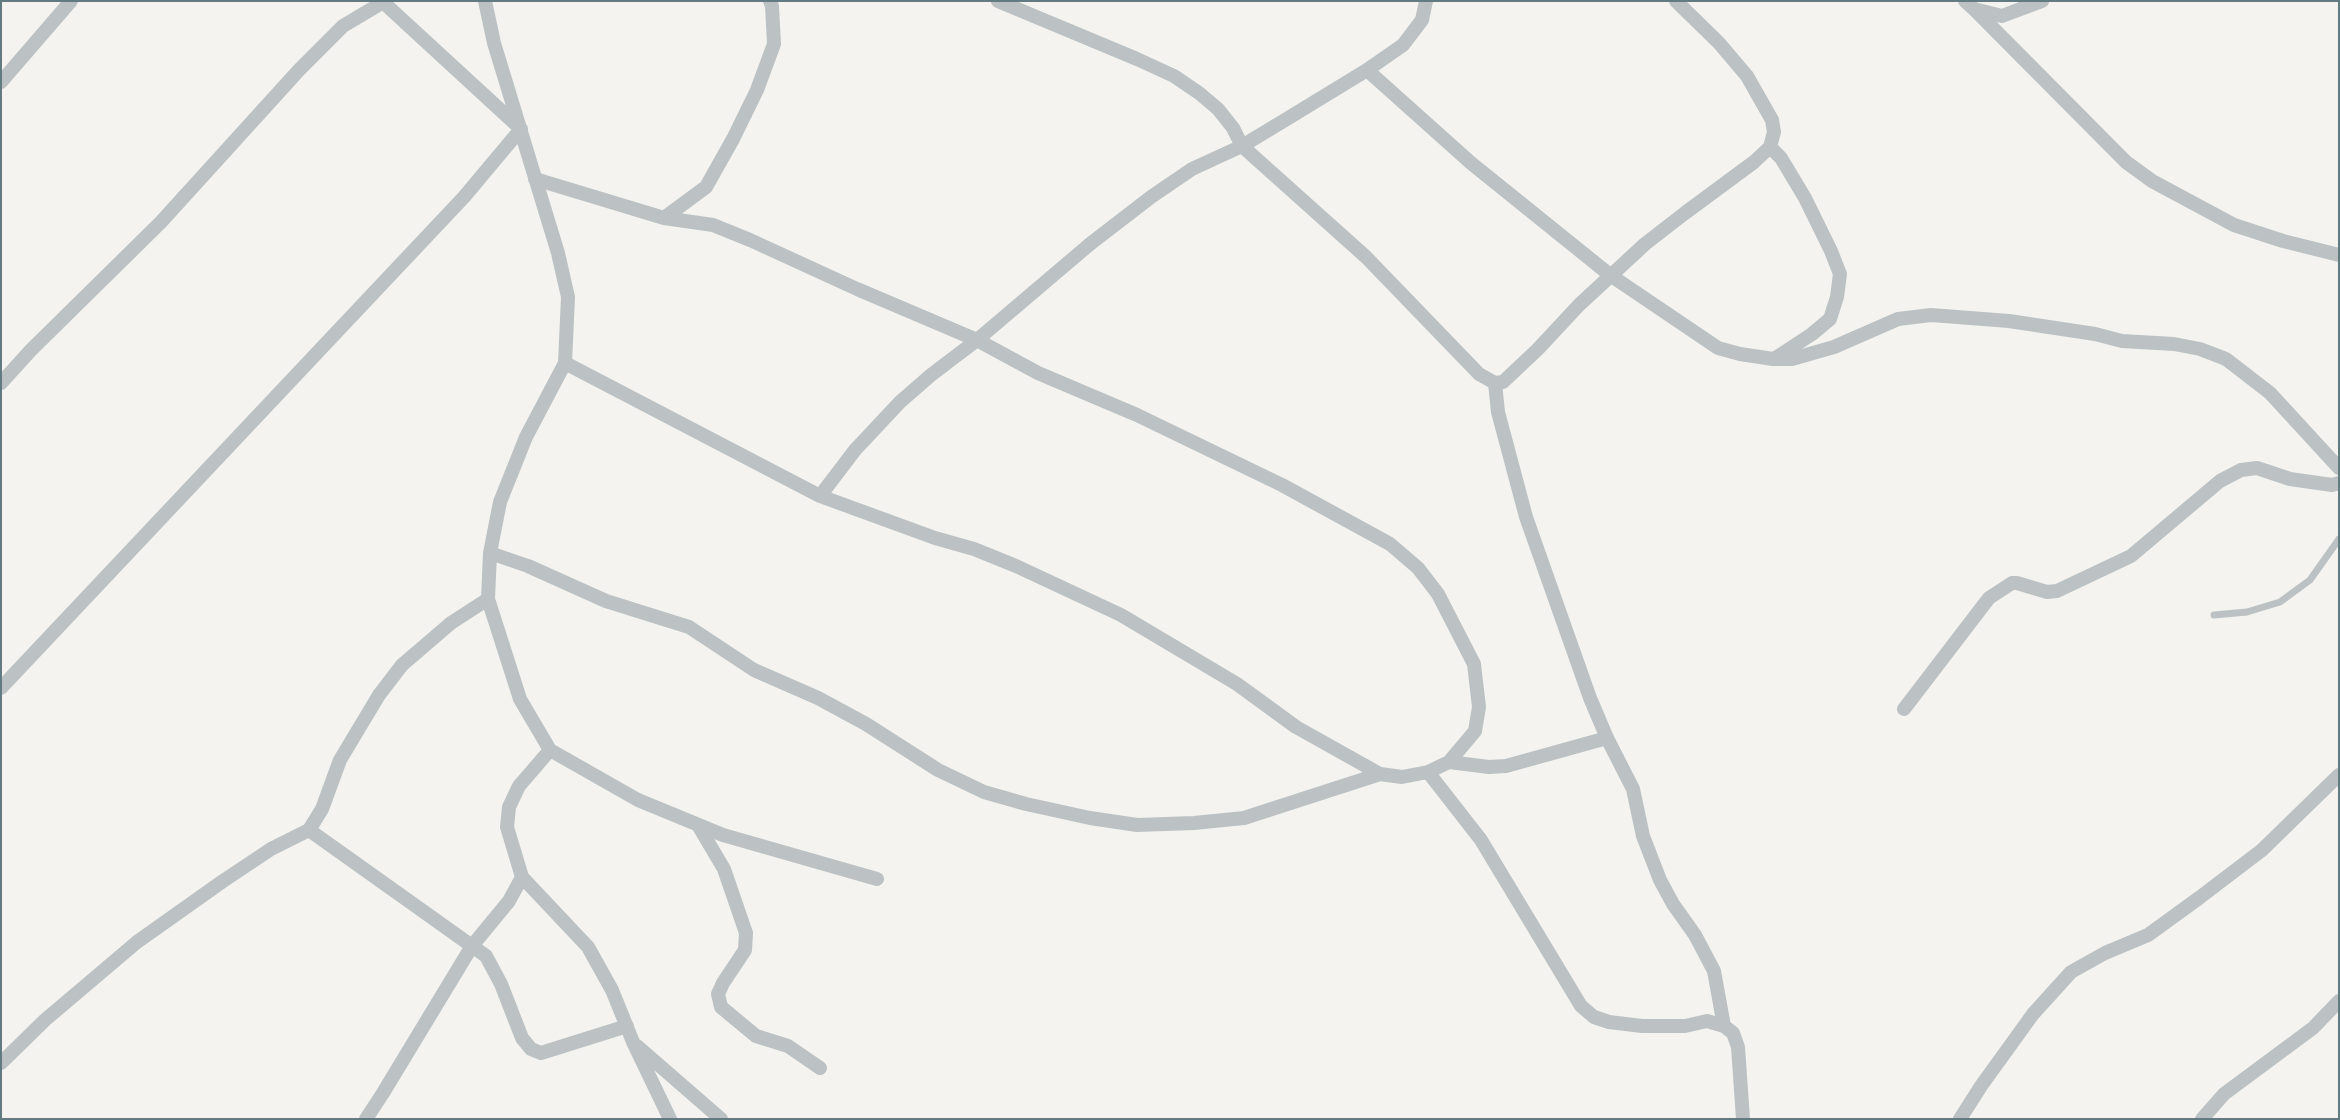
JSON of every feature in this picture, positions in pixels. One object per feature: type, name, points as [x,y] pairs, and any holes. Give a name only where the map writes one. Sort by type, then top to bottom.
[{"type":"street","points":[[1,82],[71,1]]},
{"type":"street","points":[[485,1],[494,43],[558,253],[568,297],[565,363],[526,437],[500,502],[490,553],[488,599],[520,699],[550,750],[638,800],[722,835],[877,879]]},
{"type":"street","points":[[664,218],[706,187],[733,139],[757,90],[774,44],[772,6],[770,1]]},
{"type":"street","points":[[998,1],[1174,76],[1218,109],[1233,128],[1242,146],[1366,257],[1479,374],[1495,383],[1503,382],[1610,275],[1684,213],[1754,162],[1770,147],[1774,132],[1772,120],[1748,76],[1676,1]]},
{"type":"street","points":[[820,496],[854,450],[900,402],[931,375],[977,340],[1090,244],[1150,197],[1192,170],[1242,146],[1367,70],[1403,45],[1422,20],[1426,1]]},
{"type":"street","points":[[1970,5],[2002,16],[2042,1]]},
{"type":"street","points":[[1,383],[31,350],[162,222],[299,70],[343,26],[384,2],[521,129]]},
{"type":"street","points":[[1970,5],[2126,162],[2152,181],[2234,225],[2283,241],[2339,255]]},
{"type":"street","points":[[1367,70],[1471,164],[1610,275],[1718,348],[1740,354],[1774,359],[1792,359],[1842,344],[1898,319],[1931,315],[2009,321],[2095,334],[2122,341],[2174,344],[2200,349],[2226,359],[2270,393],[2339,468]]},
{"type":"street","points":[[1,688],[458,204],[521,129]]},
{"type":"street","points":[[1770,147],[1781,158],[1805,198],[1840,274],[1837,297],[1830,319],[1812,334],[1774,359]]},
{"type":"street","points":[[535,179],[664,218],[713,225],[732,232],[977,340],[1038,373],[1137,415],[1282,485],[1390,544],[1418,568],[1438,594],[1474,664],[1479,707],[1475,732],[1449,762],[1428,772],[1402,777],[1380,774],[1296,727],[1237,684],[1121,615],[974,548],[935,538],[820,496],[565,363]]},
{"type":"street","points":[[1495,383],[1498,412],[1526,517],[1590,698],[1607,738],[1633,789],[1643,836],[1660,880],[1673,904],[1695,935],[1714,971],[1724,1026]]},
{"type":"street","points":[[1904,709],[1989,598],[2012,583],[2017,582],[2047,592],[2057,591],[2131,556],[2220,481],[2241,470],[2257,468],[2290,479],[2332,485],[2339,484]]},
{"type":"street","points":[[490,553],[528,566],[606,601],[689,627],[754,670],[818,698],[866,724],[938,770],[984,792],[1026,804],[1137,826],[1194,823],[1244,818],[1380,774]]},
{"type":"street","points":[[1,1063],[52,1013],[137,942],[272,849],[309,830],[322,809],[340,760],[359,726],[402,665],[451,623],[488,599]]},
{"type":"street","points":[[1449,762],[1489,767],[1506,766],[1607,738]]},
{"type":"street","points":[[550,750],[519,786],[509,807],[507,827],[522,877],[588,947],[612,990],[633,1042],[670,1119]]},
{"type":"street","points":[[1428,772],[1482,840],[1581,1006],[1594,1017],[1610,1022],[1642,1026],[1684,1026],[1707,1021],[1724,1026],[1733,1034],[1738,1047],[1743,1119]]},
{"type":"street","points":[[1960,1119],[1981,1086],[2033,1014],[2071,972],[2105,953],[2148,935],[2163,924],[2262,850],[2339,775]]},
{"type":"street","points":[[698,824],[724,869],[746,933],[745,950],[718,994],[721,1007],[756,1036],[788,1046],[820,1068]]},
{"type":"street","points":[[309,830],[486,956],[493,967],[515,1024],[531,1049],[541,1054],[627,1026]]},
{"type":"street","points":[[366,1119],[472,946],[509,901],[522,877]]},
{"type":"street","points":[[2202,1119],[2224,1094],[2313,1028],[2339,1001]]},
{"type":"street","points":[[633,1042],[721,1119]]},
{"type":"lane","points":[[2214,616],[2248,612],[2280,602],[2310,580],[2339,539]]}]
